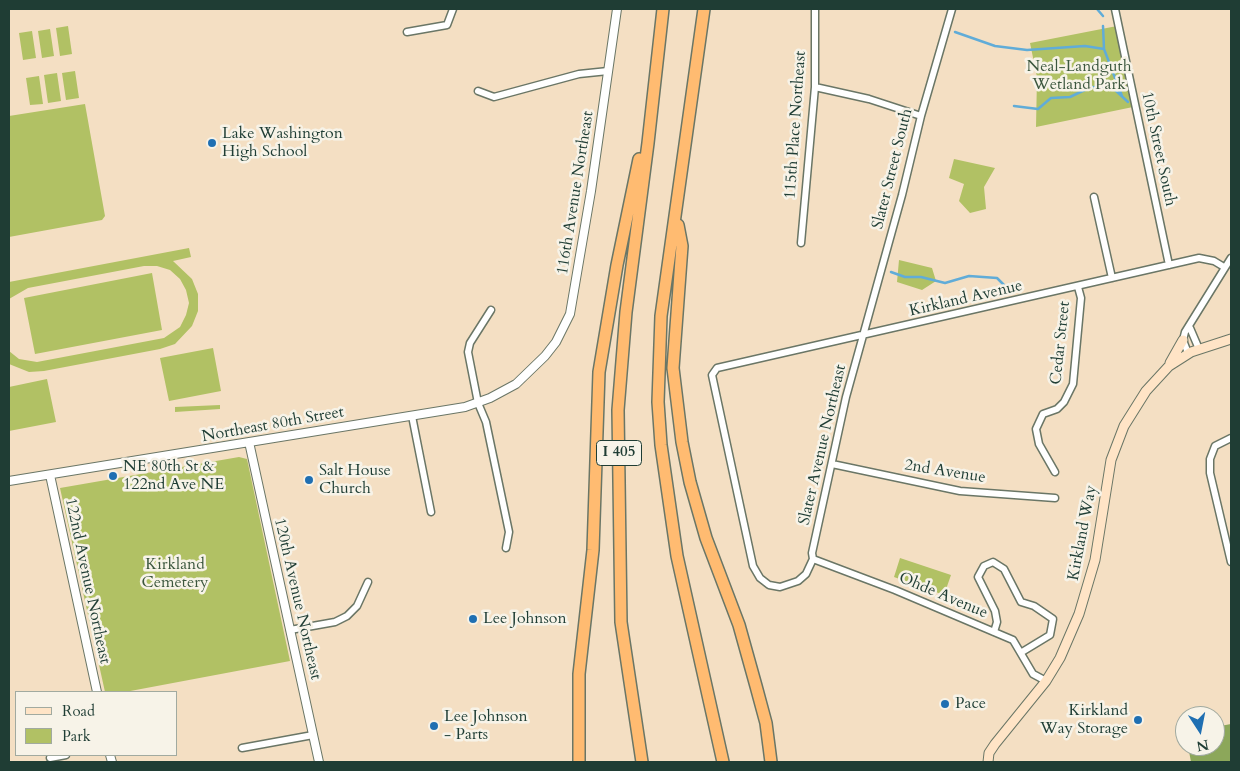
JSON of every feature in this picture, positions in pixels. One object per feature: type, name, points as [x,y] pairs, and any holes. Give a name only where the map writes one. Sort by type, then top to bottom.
[{"type":"highway","name":"I 405","points":[[642,762],[621,622],[618,410],[626,312],[663,9]]},
{"type":"highway","name":"I 405","points":[[704,9],[676,216],[660,316],[658,402],[677,556],[723,762]]},
{"type":"highway","points":[[579,762],[579,674],[593,550],[599,372],[639,159],[648,143]]},
{"type":"highway","points":[[676,216],[682,246],[673,368],[682,442],[690,482],[706,538],[739,625],[756,686],[766,723],[771,762]]},
{"type":"main road","name":"Kirkland Way","points":[[988,762],[995,744],[1046,681],[1070,635],[1091,580],[1111,460],[1120,435],[1146,391],[1169,366],[1188,353],[1231,339]]},
{"type":"main road","points":[[1169,366],[1183,340]]},
{"type":"street","points":[[407,32],[447,25],[453,9]]},
{"type":"street","name":"116th Avenue Northeast","points":[[533,370],[556,342],[570,314],[617,9]]},
{"type":"street","name":"115th Place Northeast","points":[[801,243],[815,87],[815,9]]},
{"type":"street","name":"Slater Street South","points":[[862,336],[952,9]]},
{"type":"street","name":"10th Street South","points":[[1115,9],[1169,265]]},
{"type":"street","points":[[478,92],[494,97],[579,74],[608,71]]},
{"type":"street","points":[[815,87],[869,99],[921,116]]},
{"type":"street","points":[[1094,197],[1112,278]]},
{"type":"street","name":"Kirkland Avenue","points":[[813,559],[806,574],[798,582],[780,588],[769,585],[760,578],[753,566],[712,371],[724,366],[1199,258],[1214,261],[1224,267]]},
{"type":"street","points":[[1188,353],[1183,340],[1231,258]]},
{"type":"street","name":"Cedar Street","points":[[1055,472],[1039,444],[1036,429],[1043,414],[1057,409],[1064,402],[1073,384],[1081,298],[1078,287]]},
{"type":"street","points":[[491,310],[470,343],[468,352],[478,403],[486,422],[509,532],[506,548]]},
{"type":"street","points":[[1190,328],[1199,349]]},
{"type":"street","name":"Slater Avenue Northeast","points":[[813,559],[812,552],[862,336]]},
{"type":"street","name":"Northeast 80th Street","points":[[9,481],[412,416],[478,403],[504,391],[533,370]]},
{"type":"street","points":[[412,416],[431,512]]},
{"type":"street","points":[[1231,438],[1215,446],[1212,452],[1210,473],[1231,562]]},
{"type":"street","name":"120th Avenue Northeast","points":[[249,442],[319,762]]},
{"type":"street","name":"2nd Avenue","points":[[832,464],[960,491],[1054,498]]},
{"type":"street","name":"122nd Avenue Northeast","points":[[50,475],[97,691]]},
{"type":"street","name":"Ohde Avenue","points":[[813,559],[1012,640],[1022,652],[1033,674],[1046,681]]},
{"type":"street","points":[[994,632],[997,622],[978,577],[984,566],[993,562],[1004,569],[1021,602],[1034,606],[1053,618],[1050,635],[1022,652]]},
{"type":"street","points":[[290,630],[335,622],[347,616],[357,606],[368,582]]},
{"type":"street","points":[[242,748],[312,735]]},
{"type":"street","points":[[50,758],[61,756]]},
{"type":"green space","points":[[68,26],[72,54],[60,56],[56,28]]},
{"type":"green space","name":"Neal-Landguth Wetland Park","points":[[1117,26],[1133,107],[1036,127],[1037,77],[1030,43]]},
{"type":"green space","points":[[50,29],[54,56],[42,58],[38,31]]},
{"type":"green space","points":[[32,31],[36,58],[23,60],[19,33]]},
{"type":"green space","points":[[75,71],[79,98],[66,100],[62,73]]},
{"type":"green space","points":[[57,73],[61,101],[48,103],[44,75]]},
{"type":"green space","points":[[39,76],[43,104],[30,105],[26,78]]},
{"type":"green space","points":[[85,104],[105,216],[102,220],[9,237],[9,116]]},
{"type":"green space","points":[[954,159],[995,168],[984,187],[986,209],[970,213],[959,201],[964,184],[949,178]]},
{"type":"green space","points":[[189,248],[191,257],[173,261],[192,279],[198,294],[198,311],[192,326],[175,344],[160,349],[44,371],[29,372],[9,364],[9,351],[19,359],[37,362],[164,338],[180,327],[189,303],[186,290],[180,279],[170,270],[157,266],[144,266],[28,288],[9,299],[9,282]]},
{"type":"green space","points":[[899,260],[932,268],[936,281],[922,290],[897,282]]},
{"type":"green space","points":[[152,273],[162,330],[35,354],[24,298]]},
{"type":"green space","points":[[213,348],[221,391],[169,401],[160,358]]},
{"type":"green space","points":[[47,379],[56,422],[9,431],[9,387]]},
{"type":"green space","points":[[220,405],[220,409],[175,412],[175,407]]},
{"type":"green space","name":"Kirkland Cemetery","points":[[239,457],[247,459],[290,661],[130,691],[105,691],[60,488]]},
{"type":"green space","points":[[900,558],[951,575],[944,595],[894,577]]},
{"type":"green space","points":[[1231,724],[1231,762],[1191,762],[1190,756],[1225,756],[1225,725]]},
{"type":"waterway","points":[[1097,9],[1103,16]]},
{"type":"waterway","points":[[1103,26],[1104,49]]},
{"type":"waterway","points":[[955,32],[995,46],[1027,50],[1085,46],[1104,49],[1122,96]]},
{"type":"waterway","points":[[1014,106],[1038,109],[1051,98],[1070,97],[1091,87],[1113,88],[1128,102]]},
{"type":"waterway","points":[[891,272],[905,277],[921,277],[945,283],[969,276],[997,278],[1004,285]]},
{"type":"place","name":"Lake Washington High School","points":[[212,143]]},
{"type":"place","name":"NE 80th St & 122nd Ave NE","points":[[113,476]]},
{"type":"place","name":"Salt House Church","points":[[309,480]]},
{"type":"place","name":"Lee Johnson","points":[[473,619]]},
{"type":"place","name":"Pace","points":[[945,704]]},
{"type":"place","name":"Kirkland Way Storage","points":[[1138,720]]},
{"type":"place","name":"Lee Johnson - Parts","points":[[434,726]]}]
